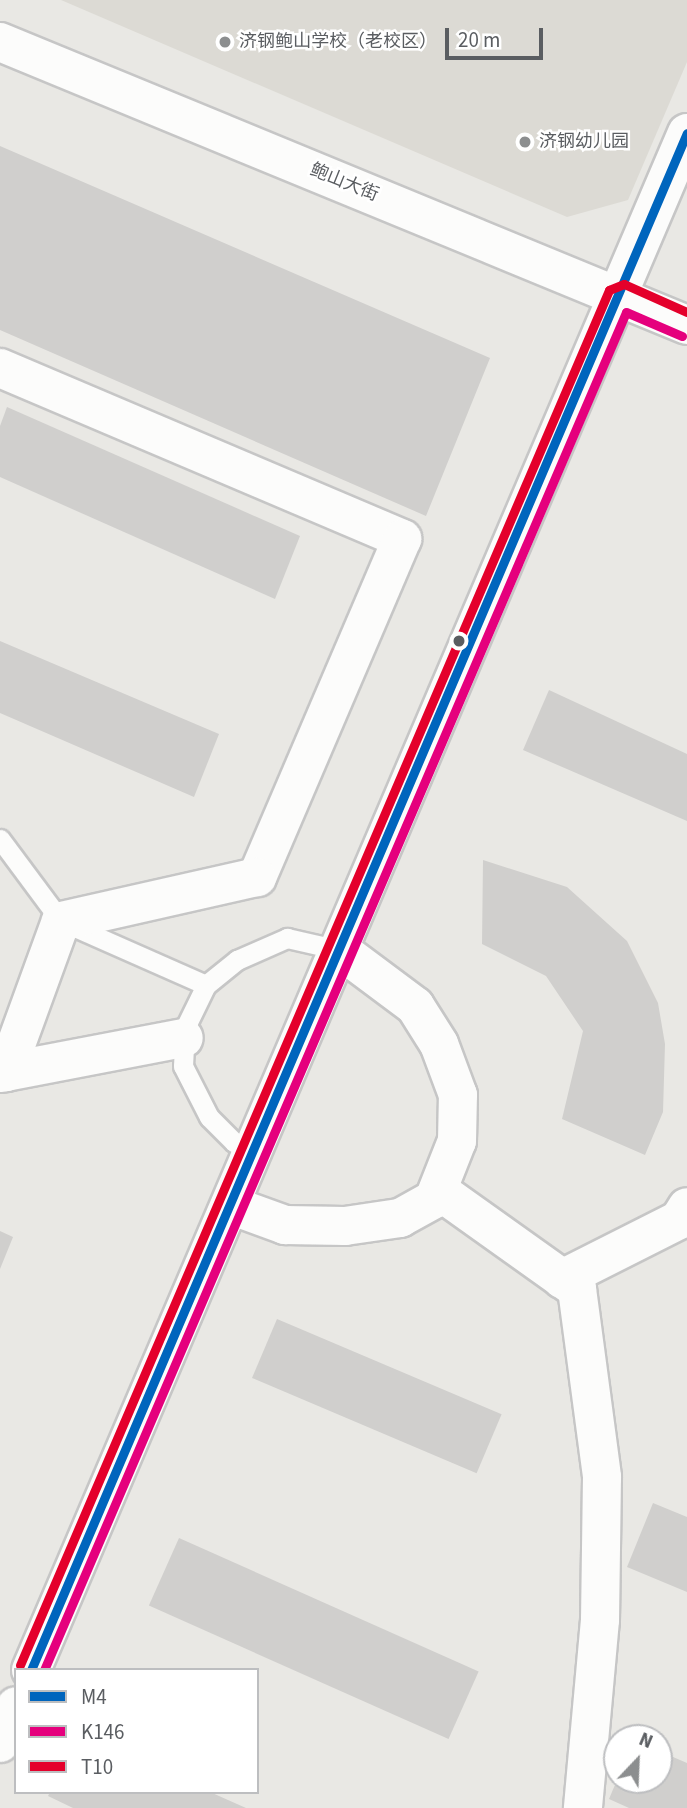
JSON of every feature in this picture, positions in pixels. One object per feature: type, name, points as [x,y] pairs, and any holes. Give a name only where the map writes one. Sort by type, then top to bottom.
[{"type":"street","name":"鲍山大街","points":[[0,42],[687,325]]},
{"type":"street","points":[[32,1668],[620,296],[687,133]]},
{"type":"street","points":[[0,368],[402,539],[257,877],[61,921],[3,1072]]},
{"type":"street","points":[[230,1205],[285,1225],[345,1226],[400,1218],[434,1199],[438,1190],[457,1141],[458,1095],[439,1044],[415,1006],[340,950]]},
{"type":"street","points":[[3,1072],[184,1038]]},
{"type":"street","points":[[438,1190],[577,1289],[602,1477],[600,1620],[583,1808]]},
{"type":"street","points":[[562,1279],[679,1220],[687,1207]]},
{"type":"street","points":[[0,1743],[14,1711]]},
{"type":"lane","points":[[0,839],[61,921],[206,985]]},
{"type":"lane","points":[[254,1151],[234,1142],[209,1117],[183,1066],[184,1038],[206,985],[237,960],[287,937],[340,950]]},
{"type":"shaded area","name":"济钢幼儿园","points":[[61,0],[687,0],[687,62],[628,200],[567,217]]},
{"type":"building","points":[[0,146],[490,358],[426,516],[0,330]]},
{"type":"building","points":[[7,407],[300,536],[275,599],[0,477],[0,426]]},
{"type":"building","points":[[0,641],[219,734],[194,797],[0,713]]},
{"type":"building","points":[[549,690],[687,754],[687,821],[523,750]]},
{"type":"building","points":[[483,860],[567,887],[627,941],[658,1003],[665,1044],[663,1112],[645,1155],[562,1119],[583,1031],[546,976],[482,944]]},
{"type":"building","points":[[0,1231],[13,1237],[0,1269]]},
{"type":"building","points":[[277,1319],[502,1414],[477,1473],[252,1378]]},
{"type":"building","points":[[653,1503],[687,1517],[687,1592],[627,1567]]},
{"type":"building","points":[[179,1538],[479,1671],[449,1739],[149,1606]]},
{"type":"building","points":[[673,1757],[687,1763],[687,1808],[629,1808],[609,1799],[611,1794],[673,1794]]},
{"type":"building","points":[[214,1794],[246,1808],[73,1808],[48,1796]]},
{"type":"transit line","name":"M4","points":[[32,1668],[687,133]]},
{"type":"transit line","name":"T10","points":[[20,1665],[609,290],[624,284],[687,312]]},
{"type":"transit line","name":"K146","points":[[45,1668],[626,312],[682,336]]},
{"type":"place","name":"济钢鲍山学校（老校区）","points":[[225,42]]},
{"type":"place","name":"济钢幼儿园","points":[[525,142]]}]
